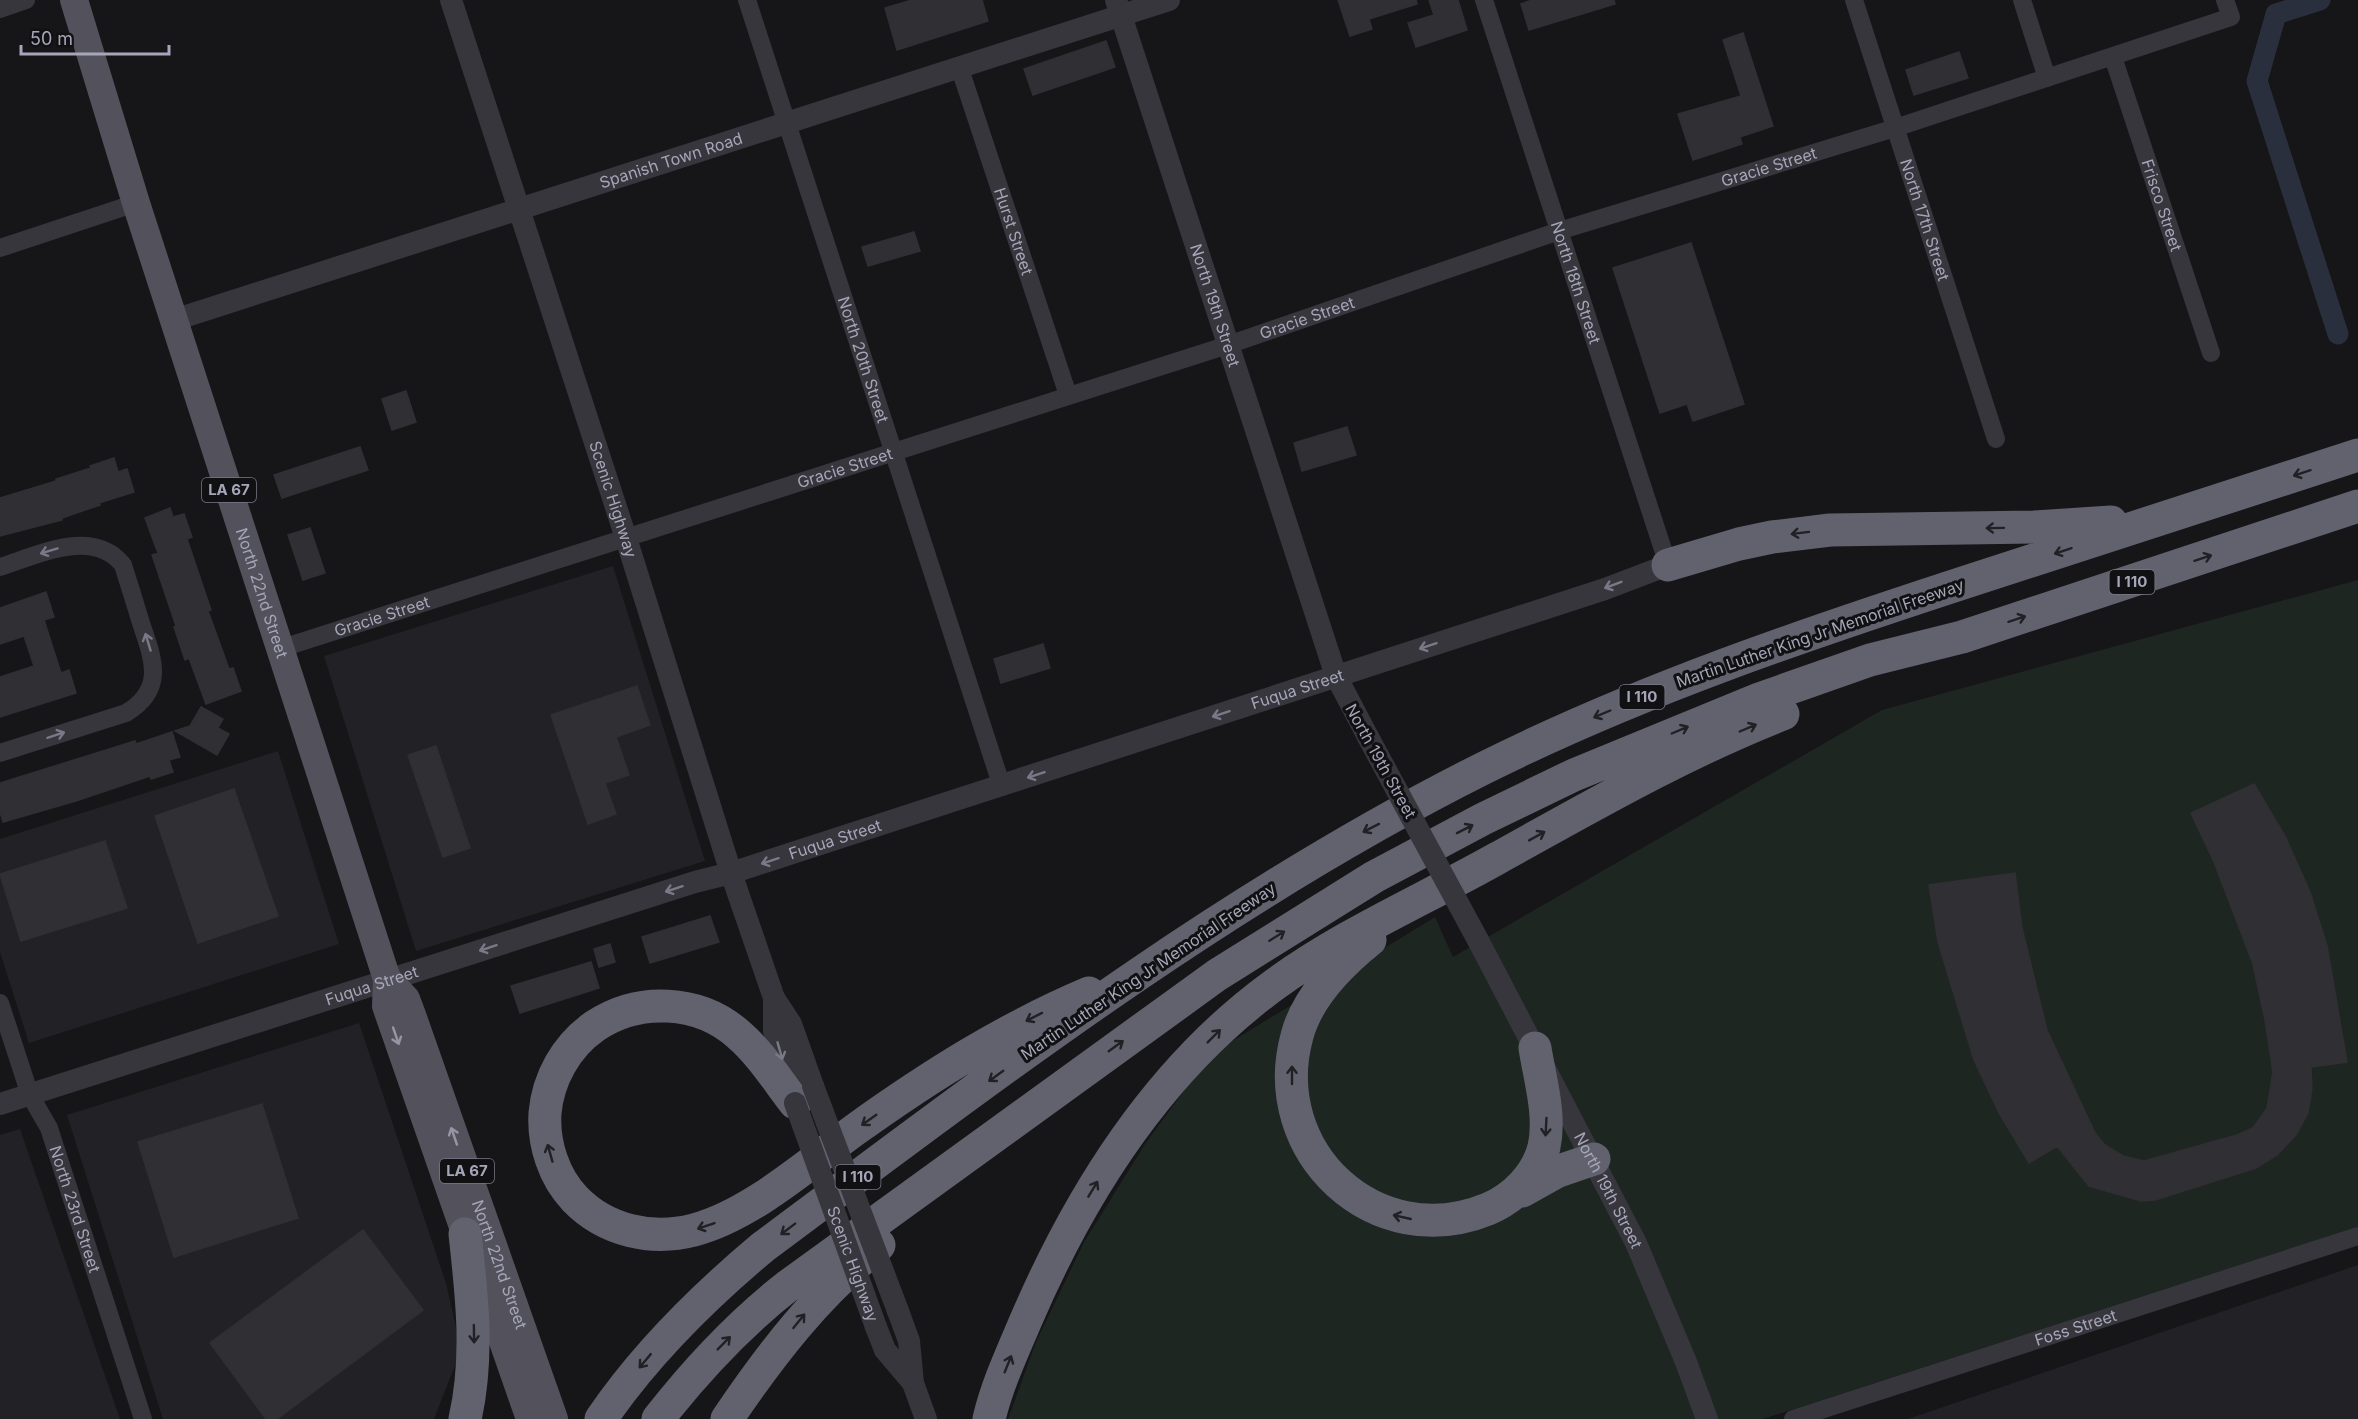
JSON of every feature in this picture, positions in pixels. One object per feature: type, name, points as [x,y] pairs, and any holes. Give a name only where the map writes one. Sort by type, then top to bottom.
[{"type":"highway","name":"Martin Luther King Jr Memorial Freeway","points":[[602,1419],[643,1364],[671,1332],[714,1289],[754,1254],[1146,969],[1227,914],[1353,837],[1478,771],[1689,678],[1776,645],[2358,455]]},
{"type":"highway","name":"I 110","points":[[658,1419],[715,1352],[766,1303],[1198,987],[1374,877],[1483,819],[1607,761],[1759,699],[1870,660],[1962,638],[2358,506]]},
{"type":"highway","points":[[1668,565],[1750,542],[1830,530],[2036,527],[2102,523],[2178,513]]},
{"type":"highway","points":[[989,1419],[1011,1356],[1061,1245],[1118,1150],[1173,1080],[1223,1028],[1295,970],[1390,913],[1486,865],[1600,801],[1702,749],[1791,711],[1882,680],[1962,638]]},
{"type":"highway","points":[[1486,865],[1395,922],[1370,941],[1341,966],[1311,1005],[1299,1029],[1293,1058],[1292,1082],[1298,1123],[1311,1150],[1337,1183],[1360,1201],[1389,1214],[1430,1221],[1476,1214],[1503,1202],[1556,1172],[1594,1159]]},
{"type":"highway","points":[[804,1094],[725,1025],[688,1009],[662,1005],[642,1007],[608,1017],[572,1047],[555,1073],[547,1099],[546,1140],[561,1181],[579,1203],[601,1220],[628,1230],[656,1235],[697,1229],[726,1219],[758,1200],[905,1095],[1019,1024],[1146,969]]},
{"type":"highway","points":[[1503,1202],[1528,1179],[1543,1150],[1547,1117],[1535,1048]]},
{"type":"highway","points":[[727,1419],[771,1355],[809,1309],[848,1269],[935,1203],[1069,1080]]},
{"type":"highway","points":[[465,1234],[474,1345],[472,1377],[465,1419]]},
{"type":"main road","name":"North 22nd Street","points":[[74,0],[136,203],[387,980],[386,1006],[526,1409]]},
{"type":"main road","name":"North 22nd Street","points":[[387,980],[406,999],[554,1419]]},
{"type":"street","points":[[0,9],[27,0]]},
{"type":"street","name":"Scenic Highway","points":[[451,0],[626,538],[731,873],[774,998],[774,1031],[804,1094],[898,1311],[909,1341],[914,1383],[926,1419]]},
{"type":"street","name":"North 20th Street","points":[[747,0],[1002,787]]},
{"type":"street","name":"Spanish Town Road","points":[[174,320],[959,66],[1119,8],[1168,0]]},
{"type":"street","name":"North 18th Street","points":[[1484,0],[1668,565]]},
{"type":"street","name":"North 17th Street","points":[[1854,0],[1996,439]]},
{"type":"street","points":[[2022,0],[2047,78]]},
{"type":"street","name":"Gracie Street","points":[[279,649],[1228,345],[1559,231],[1895,128],[2113,57],[2227,4]]},
{"type":"street","name":"North 19th Street","points":[[1119,8],[1336,676],[1594,1159],[1649,1270],[1707,1419]]},
{"type":"street","name":"Frisco Street","points":[[2113,57],[2211,352]]},
{"type":"street","name":"Hurst Street","points":[[959,66],[1068,395]]},
{"type":"street","points":[[0,248],[136,203]]},
{"type":"street","points":[[0,567],[76,545],[100,548],[115,554],[123,565],[154,662],[151,685],[145,698],[126,712],[0,753]]},
{"type":"street","name":"Fuqua Street","points":[[0,1104],[695,882],[731,873],[1002,787],[1605,589],[1668,565]]},
{"type":"street","name":"North 23rd Street","points":[[0,1003],[30,1095],[49,1128],[143,1419]]},
{"type":"street","name":"Scenic Highway","points":[[804,1094],[876,1327],[885,1350],[914,1383]]},
{"type":"street","name":"Foss Street","points":[[1793,1419],[2358,1236]]},
{"type":"shaded area","points":[[613,566],[705,861],[416,951],[324,656]]},
{"type":"shaded area","points":[[2358,580],[2358,1227],[1763,1419],[1008,1419],[1036,1342],[1084,1242],[1145,1144],[1211,1054],[1435,917],[1453,957],[1882,710]]},
{"type":"shaded area","points":[[278,751],[339,944],[29,1043],[0,952],[0,839]]},
{"type":"shaded area","points":[[359,1023],[446,1283],[461,1350],[434,1419],[163,1419],[67,1115]]},
{"type":"shaded area","points":[[20,1129],[120,1419],[0,1419],[0,1135]]},
{"type":"shaded area","points":[[2358,1265],[2358,1419],[1908,1419]]},
{"type":"building","points":[[912,0],[982,0],[988,21],[897,50],[885,8]]},
{"type":"building","points":[[1338,0],[1416,0],[1417,4],[1369,19],[1372,29],[1350,36]]},
{"type":"building","points":[[1429,0],[1458,0],[1467,30],[1416,47],[1408,23],[1434,15]]},
{"type":"building","points":[[1532,0],[1614,0],[1615,4],[1529,30],[1521,4]]},
{"type":"building","points":[[1743,33],[1773,126],[1740,137],[1742,144],[1693,160],[1678,114],[1741,96],[1723,40]]},
{"type":"building","points":[[1106,41],[1115,67],[1033,95],[1024,69]]},
{"type":"building","points":[[1959,52],[1968,78],[1914,95],[1906,70]]},
{"type":"building","points":[[914,232],[920,251],[868,266],[862,247]]},
{"type":"building","points":[[1691,243],[1744,404],[1693,421],[1687,404],[1660,413],[1613,268]]},
{"type":"building","points":[[406,391],[416,422],[392,430],[382,399]]},
{"type":"building","points":[[1347,427],[1356,455],[1302,471],[1294,443]]},
{"type":"building","points":[[360,447],[368,470],[282,498],[274,475]]},
{"type":"building","points":[[114,458],[118,472],[127,469],[134,492],[99,503],[100,505],[62,518],[62,520],[0,536],[0,498],[56,481],[56,479]]},
{"type":"building","points":[[170,508],[173,517],[184,514],[192,537],[187,539],[211,610],[208,611],[229,669],[233,668],[241,691],[206,704],[189,658],[185,660],[174,627],[176,626],[152,555],[158,553],[145,518]]},
{"type":"building","points":[[310,528],[325,573],[303,580],[288,535]]},
{"type":"building","points":[[46,592],[54,617],[44,620],[61,673],[69,670],[76,693],[0,717],[0,677],[34,666],[24,636],[0,644],[0,608]]},
{"type":"building","points":[[1043,644],[1050,668],[1001,683],[994,659]]},
{"type":"building","points":[[637,686],[650,725],[616,737],[629,775],[605,783],[616,814],[588,824],[551,715]]},
{"type":"building","points":[[201,707],[223,719],[218,728],[229,734],[217,755],[175,731],[190,726]]},
{"type":"building","points":[[172,732],[180,757],[169,760],[173,772],[151,779],[150,776],[3,822],[0,812],[0,783],[135,741],[136,744]]},
{"type":"building","points":[[436,746],[470,848],[443,857],[408,755]]},
{"type":"building","points":[[2254,784],[2285,836],[2310,892],[2327,946],[2347,1062],[2311,1067],[2312,1088],[2308,1113],[2296,1135],[2277,1155],[2256,1168],[2155,1200],[2141,1201],[2089,1186],[2057,1146],[2029,1163],[1999,1113],[1974,1060],[1938,942],[1929,885],[2015,873],[2022,928],[2047,1030],[2095,1133],[2105,1145],[2123,1156],[2144,1161],[2237,1135],[2253,1128],[2267,1108],[2273,1072],[2253,964],[2214,862],[2191,813]]},
{"type":"building","points":[[234,789],[278,916],[198,943],[155,816]]},
{"type":"building","points":[[105,841],[127,908],[21,941],[0,874]]},
{"type":"building","points":[[710,916],[719,942],[650,963],[642,937]]},
{"type":"building","points":[[610,944],[615,962],[599,967],[594,949]]},
{"type":"building","points":[[591,962],[599,988],[520,1013],[511,986]]},
{"type":"building","points":[[262,1104],[298,1218],[174,1257],[138,1142]]},
{"type":"building","points":[[363,1230],[423,1310],[277,1419],[266,1419],[210,1343]]},
{"type":"waterway","points":[[2320,0],[2276,14],[2257,81],[2338,334]]}]
